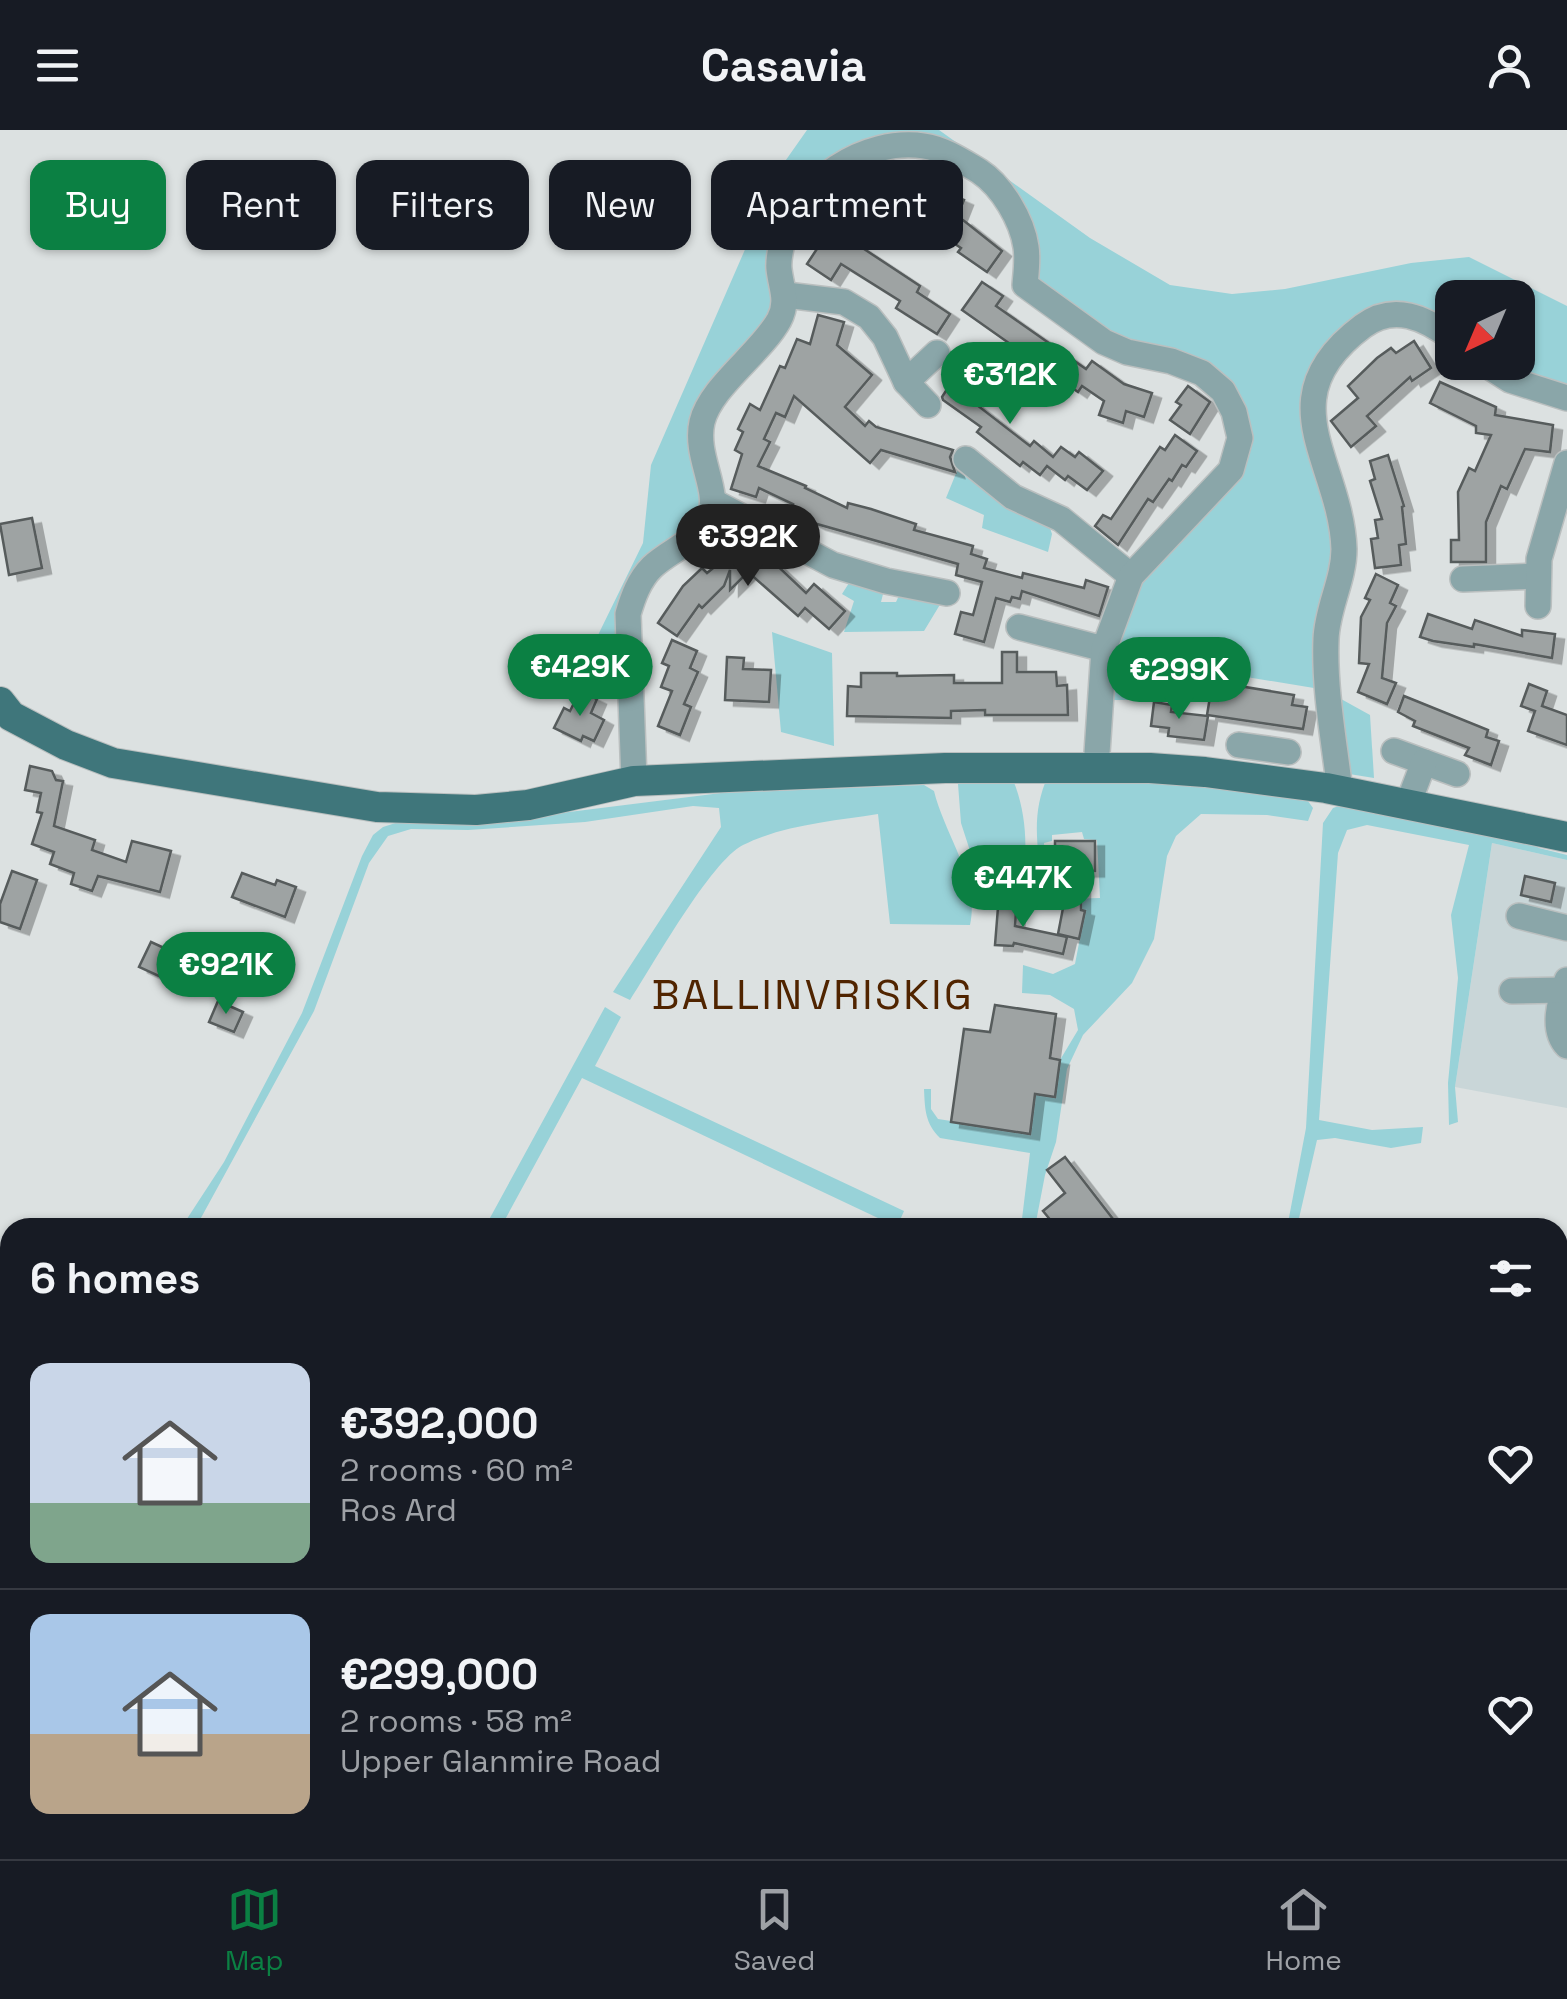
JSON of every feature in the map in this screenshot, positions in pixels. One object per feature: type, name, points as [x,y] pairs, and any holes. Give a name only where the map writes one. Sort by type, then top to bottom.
[{"type":"main road","points":[[0,702],[12,716],[66,745],[113,763],[377,807],[439,812],[494,809],[634,781],[944,768],[1205,772],[1252,757],[1340,791],[1567,837]]},
{"type":"street","points":[[634,781],[628,614],[636,588],[652,567],[696,536],[709,518],[714,502],[698,440],[703,416],[782,316],[786,295],[779,267],[784,235],[795,210],[836,167],[862,153],[923,146],[956,157],[989,178],[1010,206],[1024,238],[1025,285],[1104,342],[1202,373],[1223,391],[1234,412],[1240,438],[1231,470],[1131,576],[1104,649],[1096,768]]},
{"type":"street","points":[[786,295],[844,302],[869,317],[885,337],[906,382],[928,404]]},
{"type":"street","points":[[1340,791],[1326,675],[1326,635],[1344,548],[1337,501],[1313,434],[1312,409],[1318,379],[1336,350],[1373,318],[1411,314],[1435,326]]},
{"type":"street","points":[[906,382],[937,352]]},
{"type":"street","points":[[1510,380],[1567,398]]},
{"type":"street","points":[[966,459],[1012,497],[1062,519],[1131,576]]},
{"type":"street","points":[[1538,606],[1536,576],[1567,463]]},
{"type":"street","points":[[714,502],[833,565],[947,593]]},
{"type":"street","points":[[1463,579],[1536,576]]},
{"type":"street","points":[[1020,628],[1104,649]]},
{"type":"street","points":[[1394,751],[1457,774]]},
{"type":"street","points":[[1252,757],[1288,752]]},
{"type":"street","points":[[1408,804],[1424,762]]},
{"type":"street","points":[[1519,916],[1567,928]]},
{"type":"street","points":[[1512,991],[1565,985],[1557,1027],[1567,1046]]},
{"type":"shaded area","points":[[807,130],[939,130],[1090,238],[1170,285],[1232,294],[1285,289],[1411,263],[1469,257],[1515,280],[1435,280],[1435,320],[1405,305],[1314,372],[1337,539],[1320,689],[1204,670],[1196,699],[1137,689],[1136,700],[1106,700],[1113,647],[1139,577],[1239,466],[1229,392],[1104,342],[1025,285],[1024,238],[963,160],[861,153],[854,160],[786,160]]},
{"type":"shaded area","points":[[745,250],[788,250],[785,292],[705,414],[703,517],[653,557],[622,689],[579,674],[643,543],[651,465]]},
{"type":"shaded area","points":[[1535,290],[1567,306],[1567,389],[1535,377]]},
{"type":"shaded area","points":[[957,471],[1020,513],[1046,516],[1052,534],[1048,552],[982,528],[984,515],[946,498]]},
{"type":"shaded area","points":[[856,572],[884,590],[881,602],[896,602],[904,585],[947,593],[924,631],[844,632],[854,601],[842,594]]},
{"type":"shaded area","points":[[772,632],[832,653],[834,746],[781,732]]},
{"type":"shaded area","points":[[1332,694],[1370,715],[1374,778],[1343,773]]},
{"type":"shaded area","points":[[1048,776],[1166,780],[1305,797],[1313,808],[1308,821],[1267,815],[1201,814],[1176,836],[1167,856],[1154,939],[1132,983],[1083,1035],[1067,1069],[1056,1142],[1037,1218],[1022,1218],[1030,1153],[940,1138],[927,1116],[924,1089],[931,1089],[931,1109],[938,1119],[1029,1133],[1035,1094],[1055,1097],[1060,1060],[1078,1030],[1074,1009],[1050,995],[1022,993],[1023,965],[1053,974],[1075,964],[1085,912],[1064,906],[1065,899],[1100,898],[1097,840],[1084,839],[1082,832],[1052,835],[1052,841],[1044,843],[1048,891],[1043,890],[1037,818]]},
{"type":"shaded area","points":[[1013,780],[1025,831],[1021,884],[998,884],[984,894],[961,823],[958,784]]},
{"type":"shaded area","points":[[924,785],[934,791],[966,874],[972,908],[970,925],[890,924],[878,814],[792,828],[758,838],[730,855],[699,892],[630,1000],[613,992],[721,827],[719,808],[693,806],[585,822],[468,830],[411,829],[388,836],[369,863],[314,1011],[201,1218],[188,1218],[224,1162],[302,1013],[362,856],[373,835],[383,827],[405,820],[456,822],[721,793]]},
{"type":"shaded area","points":[[1345,804],[1527,841],[1567,855],[1567,860],[1492,843],[1455,1087],[1458,1122],[1449,1125],[1448,1083],[1458,978],[1451,915],[1469,845],[1367,825],[1347,830],[1338,853],[1319,1120],[1372,1130],[1423,1127],[1421,1143],[1391,1148],[1335,1138],[1317,1140],[1299,1218],[1289,1218],[1306,1128],[1323,823],[1333,808]]},
{"type":"shaded area","points":[[1492,843],[1567,860],[1567,1108],[1455,1087]]},
{"type":"shaded area","points":[[605,1007],[621,1017],[595,1066],[904,1211],[901,1218],[878,1218],[582,1078],[506,1218],[490,1218]]},
{"type":"building","points":[[963,220],[1002,251],[987,272],[958,252],[963,250]]},
{"type":"building","points":[[816,250],[866,250],[920,286],[917,292],[950,314],[937,334],[896,308],[900,301],[841,264],[831,280],[807,264]]},
{"type":"building","points":[[982,282],[1003,296],[996,306],[1086,369],[1092,361],[1124,384],[1152,393],[1144,417],[1126,411],[1123,423],[1099,415],[1104,401],[1082,386],[1078,392],[962,310]]},
{"type":"building","points":[[818,315],[844,322],[837,345],[872,375],[845,407],[865,426],[869,421],[876,427],[953,450],[950,457],[955,472],[881,450],[870,463],[794,396],[785,417],[776,413],[764,439],[770,442],[758,466],[847,508],[848,503],[871,509],[916,524],[914,530],[973,546],[971,554],[987,559],[984,568],[1084,588],[1086,580],[1108,587],[1099,616],[1022,591],[1020,599],[1012,597],[1010,602],[996,598],[984,642],[955,634],[961,612],[973,615],[982,582],[956,575],[958,564],[817,524],[790,510],[793,504],[759,488],[756,497],[731,489],[742,454],[735,450],[743,432],[738,429],[750,404],[760,410],[797,339],[810,344]]},
{"type":"building","points":[[1414,341],[1431,368],[1412,381],[1410,377],[1367,416],[1376,426],[1351,447],[1331,421],[1358,398],[1348,386],[1391,348],[1396,353]]},
{"type":"building","points":[[969,349],[993,366],[973,402],[1030,446],[1034,441],[1053,457],[1061,447],[1075,457],[1079,452],[1103,471],[1087,490],[1047,466],[1040,475],[1023,462],[1020,466],[977,432],[981,427],[943,400],[953,380],[949,377]]},
{"type":"building","points":[[1440,382],[1496,407],[1495,415],[1553,425],[1550,452],[1525,449],[1507,489],[1501,486],[1486,522],[1486,562],[1451,562],[1451,540],[1459,540],[1458,492],[1469,468],[1475,471],[1491,435],[1476,433],[1476,426],[1430,403]]},
{"type":"building","points":[[1188,386],[1210,402],[1190,434],[1170,420],[1181,405],[1176,402]]},
{"type":"building","points":[[1175,435],[1197,451],[1153,502],[1148,499],[1118,545],[1095,526],[1103,515],[1111,519],[1160,447],[1165,450]]},
{"type":"building","points":[[1388,455],[1404,506],[1406,544],[1399,545],[1401,565],[1375,568],[1371,539],[1378,538],[1375,520],[1382,519],[1370,481],[1375,479],[1370,461]]},
{"type":"building","points":[[32,518],[42,568],[9,575],[0,524]]},
{"type":"building","points":[[749,539],[806,593],[814,584],[845,611],[829,629],[805,608],[798,616],[748,572],[730,590],[730,570],[724,586],[702,608],[699,605],[677,636],[658,623],[683,586],[702,568],[707,573]]},
{"type":"building","points":[[1376,574],[1398,585],[1390,603],[1396,606],[1387,623],[1382,678],[1396,683],[1387,704],[1358,692],[1369,664],[1359,663],[1361,617]]},
{"type":"building","points":[[1428,614],[1472,629],[1475,620],[1522,636],[1522,630],[1555,634],[1552,658],[1420,637]]},
{"type":"building","points":[[672,640],[697,651],[690,668],[698,672],[684,704],[691,707],[680,735],[658,726],[672,691],[661,687],[669,666],[662,663]]},
{"type":"building","points":[[1002,652],[1017,652],[1017,672],[1056,672],[1057,686],[1067,685],[1068,715],[985,715],[985,710],[951,711],[951,718],[847,716],[848,686],[861,687],[861,673],[954,675],[954,683],[1002,683]]},
{"type":"building","points":[[727,657],[744,658],[743,669],[771,670],[769,702],[725,700]]},
{"type":"building","points":[[1227,684],[1294,695],[1292,705],[1307,707],[1303,729],[1207,715],[1211,691],[1225,694]]},
{"type":"building","points":[[1529,684],[1547,691],[1542,706],[1567,715],[1567,745],[1528,731],[1535,711],[1521,706]]},
{"type":"building","points":[[580,691],[597,699],[591,713],[604,720],[594,741],[583,736],[581,741],[554,728],[564,708],[570,711]]},
{"type":"building","points":[[1404,696],[1488,730],[1486,737],[1499,741],[1491,765],[1465,755],[1469,748],[1413,726],[1415,721],[1398,712]]},
{"type":"building","points":[[1154,702],[1172,705],[1171,712],[1208,716],[1204,740],[1168,736],[1169,728],[1151,726]]},
{"type":"building","points":[[30,766],[52,771],[56,780],[63,781],[54,826],[95,840],[92,850],[126,862],[132,841],[171,851],[160,892],[98,876],[92,891],[71,884],[74,873],[50,864],[54,852],[32,844],[42,813],[37,812],[41,793],[25,790]]},
{"type":"building","points":[[1055,841],[1095,841],[1095,871],[1081,871],[1081,910],[1085,911],[1079,939],[1058,934],[1064,903],[1064,861],[1055,860]]},
{"type":"building","points":[[12,871],[37,880],[20,929],[0,922],[0,904]]},
{"type":"building","points":[[242,873],[275,885],[277,880],[296,887],[285,917],[232,897]]},
{"type":"building","points":[[1525,876],[1555,883],[1551,902],[1521,895]]},
{"type":"building","points":[[999,895],[1017,897],[1015,926],[1067,937],[1063,954],[1014,943],[995,945]]},
{"type":"building","points":[[151,942],[195,962],[183,987],[139,967]]},
{"type":"building","points":[[218,1001],[243,1012],[234,1032],[209,1022]]},
{"type":"building","points":[[995,1005],[1056,1014],[1050,1058],[1060,1060],[1055,1097],[1035,1094],[1030,1134],[951,1122],[964,1029],[990,1032]]},
{"type":"building","points":[[1065,1157],[1112,1218],[1049,1218],[1043,1211],[1065,1193],[1047,1170]]},
{"type":"district","name":"BALLINVRISKIG","points":[[813,994]]}]
